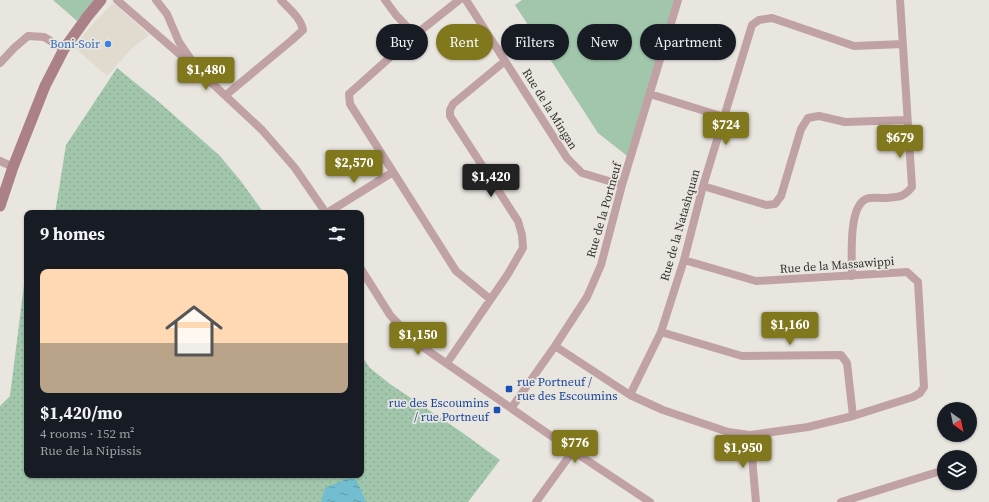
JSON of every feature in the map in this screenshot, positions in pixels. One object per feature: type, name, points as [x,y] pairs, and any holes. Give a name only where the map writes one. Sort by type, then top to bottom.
[{"type":"street","points":[[0,206],[13,167],[45,86],[64,49],[101,0]]},
{"type":"street","points":[[117,0],[226,95],[262,130],[295,168],[324,210]]},
{"type":"street","points":[[156,0],[167,14],[179,42],[199,71]]},
{"type":"street","points":[[226,95],[302,30],[302,25],[296,16],[281,0]]},
{"type":"street","points":[[384,0],[405,24]]},
{"type":"street","points":[[428,25],[459,0]]},
{"type":"street","name":"Rue de la Mingan","points":[[466,0],[567,158],[582,173],[622,185]]},
{"type":"street","name":"Rue de la Portneuf","points":[[512,407],[587,297],[601,265],[622,185],[678,0]]},
{"type":"street","points":[[852,276],[852,230],[856,210],[860,204],[867,199],[900,197],[912,187],[900,0]]},
{"type":"street","name":"Rue de la Natashquan","points":[[630,395],[661,332],[684,260],[703,186],[752,25],[759,20],[772,18],[854,46],[903,44]]},
{"type":"street","points":[[0,63],[28,36],[44,37],[64,49]]},
{"type":"street","points":[[388,60],[349,94],[350,104],[456,271],[490,299]]},
{"type":"street","points":[[447,363],[508,274],[523,248],[522,235],[518,221],[450,116],[450,110],[453,104],[505,61]]},
{"type":"street","points":[[650,94],[724,117]]},
{"type":"street","points":[[703,186],[766,205],[775,204],[781,196],[801,128],[808,118],[819,116],[845,122],[907,120]]},
{"type":"street","points":[[0,161],[13,167]]},
{"type":"street","points":[[331,210],[393,172]]},
{"type":"street","name":"Rue de la Massawippi","points":[[555,346],[630,395],[663,410],[728,432],[750,435],[808,427],[853,416],[914,397],[924,388],[918,282],[907,272],[756,281],[684,260]]},
{"type":"street","points":[[364,274],[390,315],[414,341],[512,407],[573,451],[650,502]]},
{"type":"street","points":[[661,332],[742,356],[841,355],[847,363],[853,416]]},
{"type":"street","points":[[750,435],[756,502]]},
{"type":"street","points":[[536,502],[573,451]]},
{"type":"street","points":[[841,502],[937,472]]},
{"type":"shaded area","points":[[112,4],[116,5],[149,35],[131,49],[107,76],[74,47]]},
{"type":"green space","points":[[53,0],[95,0],[77,21]]},
{"type":"green space","points":[[522,0],[676,0],[669,24],[640,24],[640,60],[659,60],[631,159],[598,133],[551,60],[569,60],[569,24],[527,24],[515,5]]},
{"type":"green space","points":[[117,68],[159,102],[219,155],[240,180],[262,210],[55,210],[66,145]]},
{"type":"green space","points":[[24,285],[24,478],[364,478],[364,359],[370,368],[390,384],[500,460],[468,502],[0,502],[0,406],[10,396]]},
{"type":"water","points":[[353,478],[357,481],[366,502],[321,502],[325,488],[346,479]]},
{"type":"place","name":"Boni-Soir","points":[[108,44]]},
{"type":"place","name":"rue Portneuf / rue des Escoumins","points":[[509,389]]},
{"type":"place","name":"rue des Escoumins / rue Portneuf","points":[[497,410]]}]
